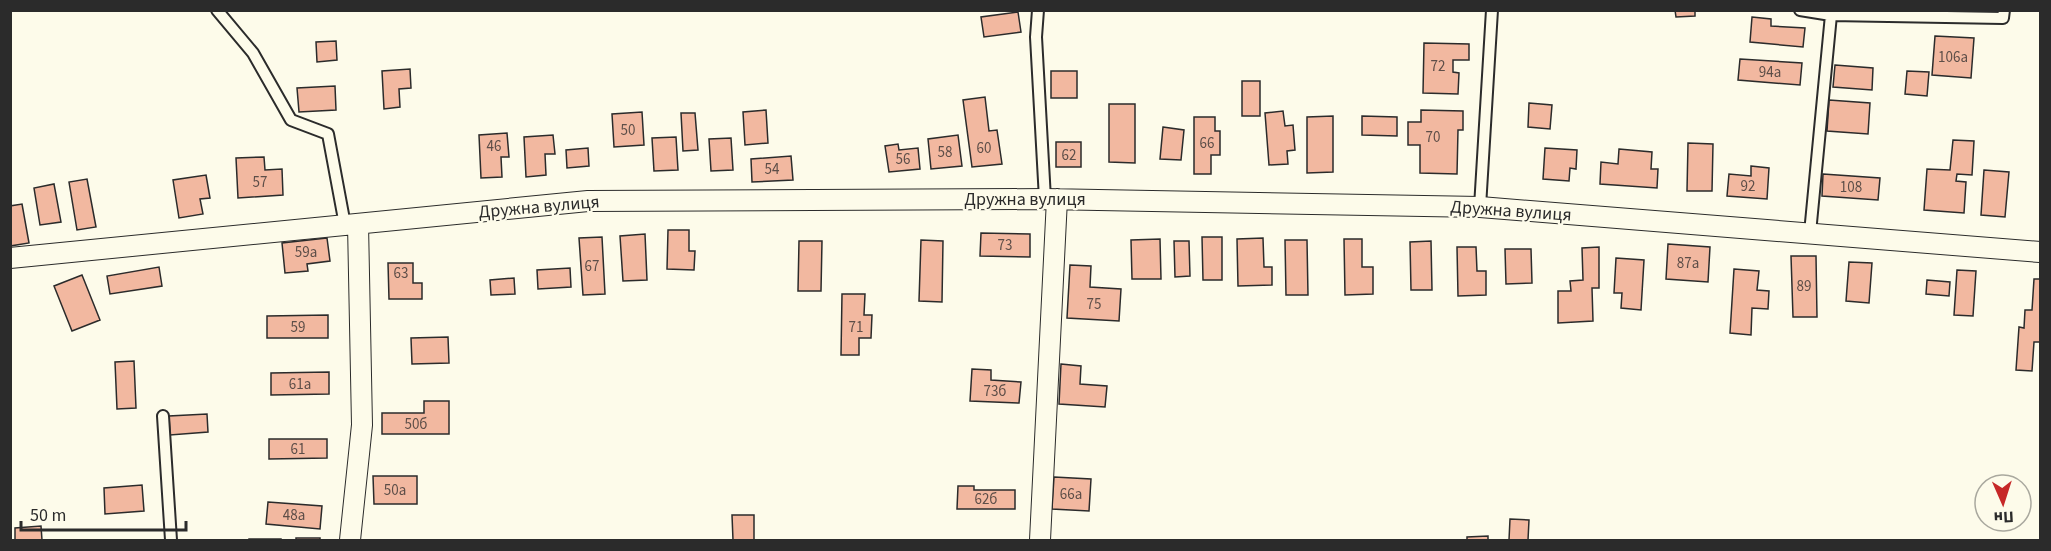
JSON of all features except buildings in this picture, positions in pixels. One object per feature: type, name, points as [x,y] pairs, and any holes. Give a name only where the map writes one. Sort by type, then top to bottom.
[{"type":"street","name":"Дружна вулиця","points":[[10,258],[588,201],[1051,199],[1480,207],[2040,252]]},
{"type":"street","points":[[1040,540],[1051,199]]},
{"type":"street","points":[[350,540],[362,425],[352,225]]},
{"type":"lane","points":[[217,10],[253,53],[291,120],[328,134],[352,225]]},
{"type":"lane","points":[[1038,10],[1036,37],[1051,199]]},
{"type":"lane","points":[[1480,207],[1492,10]]},
{"type":"lane","points":[[1800,10],[1831,15],[2003,18],[2004,10]]},
{"type":"lane","points":[[1810,233],[1831,15]]},
{"type":"lane","points":[[162,416],[171,540]]}]
